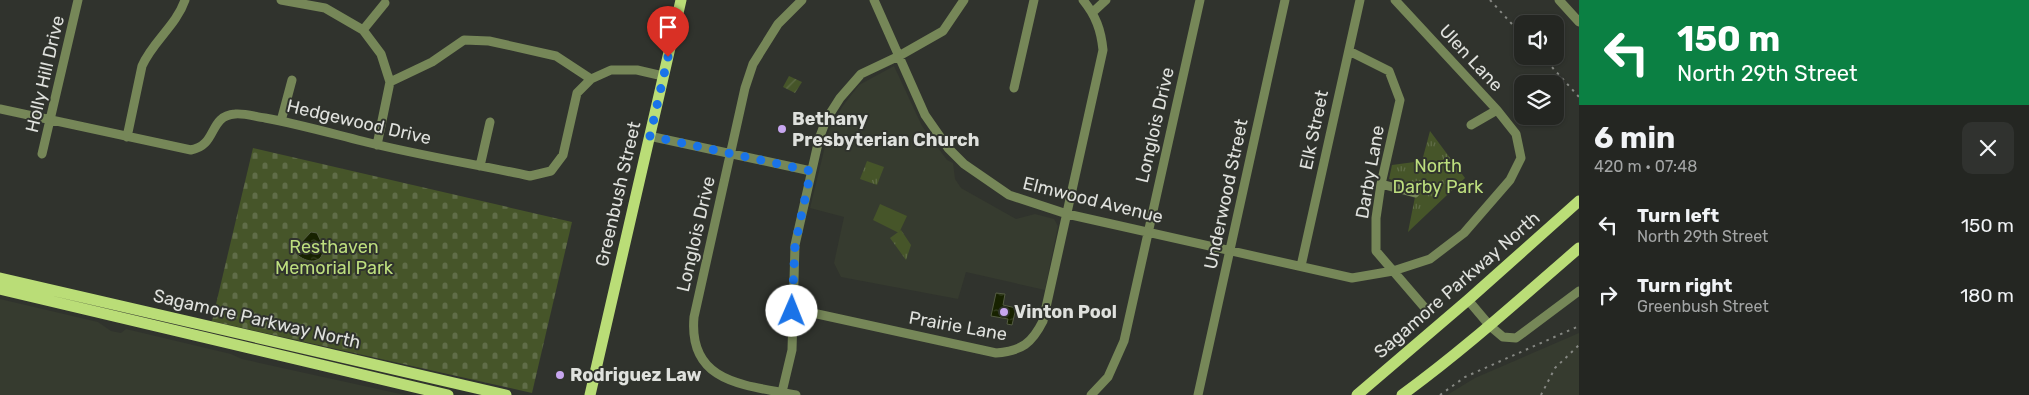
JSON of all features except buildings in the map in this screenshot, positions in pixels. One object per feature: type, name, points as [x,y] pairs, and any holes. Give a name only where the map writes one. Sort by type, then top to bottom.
[{"type":"main road","name":"Greenbush Street","points":[[590,395],[681,0]]},
{"type":"main road","name":"Sagamore Parkway North","points":[[1357,395],[1468,300],[1579,201]]},
{"type":"main road","points":[[1402,395],[1432,374],[1490,326],[1579,248]]},
{"type":"main road","name":"Sagamore Parkway North","points":[[0,278],[506,395]]},
{"type":"main road","name":"Sagamore Parkway North","points":[[0,289],[448,395]]},
{"type":"street","name":"Holly Hill Drive","points":[[42,154],[78,0]]},
{"type":"street","points":[[127,137],[144,61],[180,14],[185,0]]},
{"type":"street","points":[[281,0],[325,8],[363,30],[381,54],[390,82],[377,145]]},
{"type":"street","name":"Longlois Drive","points":[[796,395],[732,381],[714,373],[696,349],[692,332],[745,88],[753,64],[778,24],[802,0]]},
{"type":"street","name":"Elmwood Avenue","points":[[874,0],[925,114],[948,148],[964,164],[1009,195],[1067,214],[1230,251]]},
{"type":"street","points":[[782,392],[792,350],[795,245],[811,171],[826,120],[840,98],[861,74],[899,56],[943,31],[964,0]]},
{"type":"street","points":[[1014,88],[1034,0]]},
{"type":"street","name":"Prairie Lane","points":[[792,311],[799,310],[996,352],[1013,352],[1037,334],[1043,321],[1103,50],[1100,28],[1093,12],[1082,0]]},
{"type":"street","points":[[1093,12],[1106,0]]},
{"type":"street","name":"Longlois Drive","points":[[1091,395],[1108,377],[1124,341],[1200,0]]},
{"type":"street","name":"Underwood Street","points":[[1198,395],[1285,0]]},
{"type":"street","name":"Elk Street","points":[[1301,266],[1360,0]]},
{"type":"street","name":"Ulen Lane","points":[[1230,251],[1352,278],[1393,271],[1430,259],[1464,233],[1510,180],[1521,158],[1516,134],[1396,0]]},
{"type":"street","points":[[1558,0],[1579,22]]},
{"type":"street","points":[[363,30],[385,3]]},
{"type":"street","points":[[390,82],[432,62],[464,40],[489,41],[556,56],[590,79],[611,70],[637,70],[663,76]]},
{"type":"street","name":"Darby Lane","points":[[1348,51],[1390,71],[1400,100],[1381,184],[1376,218],[1376,251],[1425,308]]},
{"type":"street","name":"Hedgewood Drive","points":[[0,109],[191,150],[207,142],[217,123],[230,115],[242,114],[281,121],[377,145],[530,176],[551,171],[563,155],[577,93],[590,79]]},
{"type":"street","points":[[281,121],[292,80]]},
{"type":"street","points":[[1471,125],[1496,110]]},
{"type":"street","points":[[480,166],[490,122]]},
{"type":"street","points":[[650,136],[811,171]]},
{"type":"street","points":[[1381,184],[1414,193]]},
{"type":"street","points":[[1468,300],[1490,326],[1503,337],[1516,338],[1579,291]]},
{"type":"shaded area","points":[[894,66],[922,126],[947,160],[953,163],[955,179],[961,188],[1016,219],[1035,214],[1054,219],[1058,226],[1045,290],[966,272],[958,299],[841,277],[834,263],[844,217],[810,208],[829,130],[842,107],[859,85]]},
{"type":"shaded area","points":[[0,299],[98,322],[111,331],[121,333],[126,329],[231,354],[242,359],[405,395],[0,395]]},
{"type":"shaded area","points":[[1579,333],[1579,395],[1447,395],[1475,378]]},
{"type":"green space","points":[[789,76],[802,82],[795,93],[783,87]]},
{"type":"green space","name":"North Darby Park","points":[[1430,131],[1465,178],[1408,232],[1417,187],[1389,179],[1392,165],[1422,161]]},
{"type":"green space","name":"Resthaven Memorial Park","points":[[253,148],[572,222],[532,393],[212,321]]},
{"type":"green space","points":[[867,161],[884,167],[877,185],[860,179]]},
{"type":"green space","points":[[880,204],[907,216],[899,233],[873,220]]},
{"type":"green space","points":[[901,230],[911,245],[906,260],[890,238]]},
{"type":"water","points":[[311,232],[317,233],[323,249],[320,258],[312,261],[302,258],[295,252],[297,247]]},
{"type":"water","name":"Vinton Pool","points":[[996,293],[1005,294],[1003,305],[1016,308],[1012,325],[1007,324],[1008,319],[991,316]]},
{"type":"railway","points":[[1490,0],[1514,26]]},
{"type":"railway","points":[[1550,65],[1579,97]]},
{"type":"railway","points":[[1440,395],[1465,377],[1579,326]]},
{"type":"railway","points":[[1541,395],[1555,368],[1579,345]]},
{"type":"place","name":"Bethany Presbyterian Church","points":[[782,129]]},
{"type":"place","name":"Vinton Pool","points":[[1004,312]]},
{"type":"place","name":"Rodriguez Law","points":[[560,375]]},
{"type":"route","points":[[668,57],[650,136],[811,171],[793,255],[792,311]]}]
